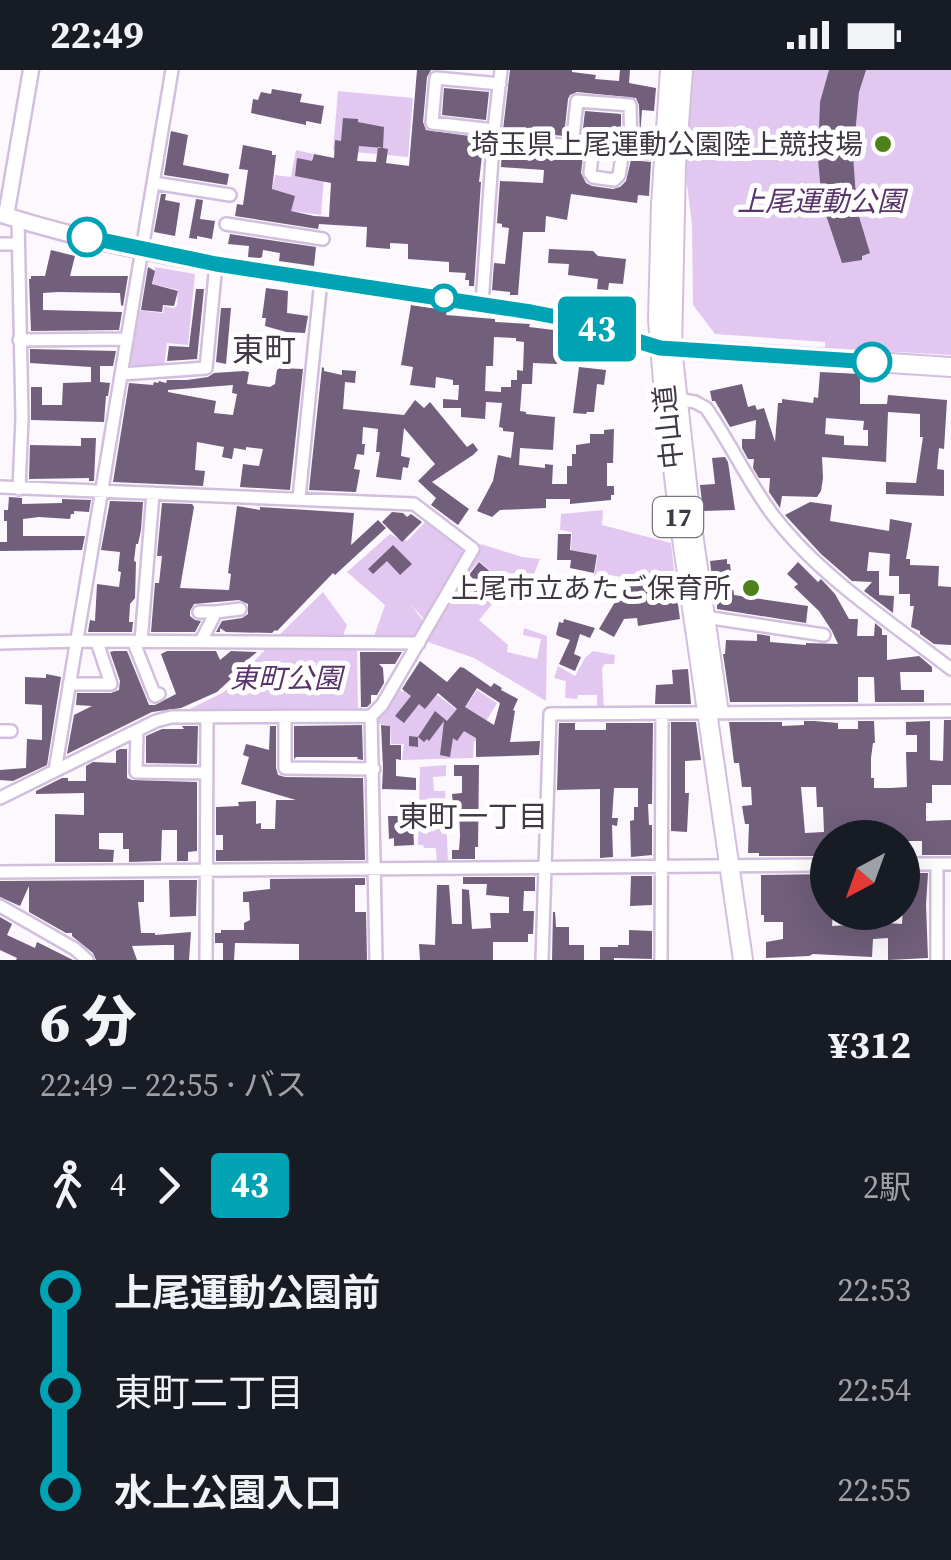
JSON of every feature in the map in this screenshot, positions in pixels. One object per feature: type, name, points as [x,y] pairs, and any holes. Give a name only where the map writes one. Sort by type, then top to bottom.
[{"type":"main road","name":"中山道","points":[[670,70],[659,302],[677,399],[705,617],[713,714]]},
{"type":"main road","name":"中山道","points":[[684,70],[666,348],[678,518],[713,714],[743,960]]},
{"type":"main road","points":[[8,217],[216,264],[562,318],[666,348],[951,366]]},
{"type":"main road","name":"中山道","points":[[734,865],[753,960]]},
{"type":"street","points":[[19,489],[22,418],[18,244],[8,217],[31,70]]},
{"type":"street","points":[[55,772],[172,70]]},
{"type":"street","points":[[482,304],[501,70]]},
{"type":"street","points":[[500,84],[436,78],[432,123],[572,146],[664,154]]},
{"type":"street","points":[[572,146],[576,101],[630,105],[627,151],[614,180],[590,173],[593,148]]},
{"type":"street","points":[[0,179],[10,193]]},
{"type":"street","points":[[154,183],[230,195]]},
{"type":"street","points":[[226,224],[323,238]]},
{"type":"street","points":[[0,244],[18,244]]},
{"type":"street","points":[[122,374],[206,368],[216,264]]},
{"type":"street","points":[[299,498],[321,280]]},
{"type":"street","points":[[19,340],[127,339]]},
{"type":"street","points":[[677,399],[706,408],[773,516],[799,546],[951,669]]},
{"type":"street","points":[[0,488],[414,504],[473,550],[382,705],[371,716],[172,717],[156,721],[0,798]]},
{"type":"street","points":[[153,493],[137,642],[155,696],[159,694]]},
{"type":"street","points":[[198,612],[240,609]]},
{"type":"street","points":[[201,642],[216,612]]},
{"type":"street","points":[[705,617],[824,634]]},
{"type":"street","points":[[69,684],[112,684],[96,642]]},
{"type":"street","points":[[0,644],[418,643]]},
{"type":"street","points":[[542,960],[550,714],[951,711]]},
{"type":"street","points":[[661,960],[662,714]]},
{"type":"street","points":[[371,716],[376,960]]},
{"type":"street","points":[[206,960],[207,718]]},
{"type":"street","points":[[285,718],[285,768],[374,769]]},
{"type":"street","points":[[136,732],[136,772],[206,773]]},
{"type":"street","points":[[937,960],[944,864]]},
{"type":"street","points":[[0,872],[810,865]]},
{"type":"street","points":[[0,906],[88,960]]},
{"type":"green space","name":"上尾運動公園","points":[[693,70],[951,70],[951,355],[825,348],[825,342],[715,334],[693,305],[692,225],[686,176]]},
{"type":"green space","points":[[338,91],[413,98],[408,157],[333,150]]},
{"type":"green space","points":[[296,150],[313,154],[312,162],[325,164],[321,215],[269,208],[275,175],[291,177]]},
{"type":"green space","points":[[155,267],[195,274],[188,345],[167,343],[164,366],[129,369],[126,365],[136,310],[163,313],[164,306],[177,305],[178,290],[153,284]]},
{"type":"green space","points":[[603,510],[602,525],[671,543],[676,587],[610,575],[594,576],[598,555],[571,550],[572,532],[560,530],[561,514]]},
{"type":"green space","points":[[427,520],[466,549],[427,622],[410,604],[425,623],[417,638],[373,639],[385,605],[347,572],[390,534],[407,541]]},
{"type":"green space","points":[[481,544],[540,559],[531,581],[517,576],[508,596],[503,591],[507,585],[479,561],[467,575],[473,581],[468,588],[494,602],[479,620],[508,645],[507,652],[537,659],[541,639],[523,635],[524,628],[547,636],[546,701],[474,658],[425,641]]},
{"type":"green space","points":[[323,592],[347,625],[342,638],[275,639]]},
{"type":"green space","name":"東町公園","points":[[271,644],[357,645],[358,713],[178,715],[224,692]]},
{"type":"green space","points":[[593,651],[615,655],[614,664],[602,668],[604,710],[597,710],[597,695],[565,698],[566,681],[554,678],[558,666],[575,676]]},
{"type":"green space","points":[[411,675],[461,713],[477,690],[497,703],[478,741],[474,741],[473,758],[402,760],[404,744],[391,744],[390,726],[378,723],[378,716],[396,687],[403,692]]},
{"type":"green space","points":[[446,765],[446,776],[433,777],[434,791],[445,791],[448,863],[437,863],[436,848],[418,845],[420,767]]},
{"type":"building","points":[[417,70],[431,70],[423,122],[426,130],[484,138],[474,286],[465,280],[466,273],[449,272],[449,262],[408,259],[408,244],[390,243],[390,249],[366,247],[367,227],[319,224],[318,229],[235,216],[237,204],[243,205],[248,170],[239,169],[243,145],[276,155],[272,189],[295,196],[291,211],[329,217],[331,183],[295,176],[297,158],[312,161],[314,154],[334,158],[335,140],[341,141],[343,118],[384,127],[383,148],[388,149],[386,163],[409,166]],"holes":[[[359,146],[378,148],[376,162],[357,161]]]},
{"type":"building","points":[[510,70],[572,70],[596,75],[595,79],[619,81],[620,70],[630,70],[629,83],[656,88],[654,111],[642,110],[640,136],[636,98],[577,92],[568,99],[564,136],[503,130]]},
{"type":"building","points":[[829,70],[866,70],[859,92],[853,156],[857,210],[870,253],[862,256],[862,260],[842,263],[822,203],[818,159],[820,102]]},
{"type":"building","points":[[444,88],[489,92],[486,120],[442,115]]},
{"type":"building","points":[[272,89],[302,94],[300,102],[324,106],[321,124],[306,121],[306,125],[251,113],[253,99],[258,100],[261,92],[271,94]]},
{"type":"building","points":[[585,111],[621,114],[621,141],[582,137]]},
{"type":"building","points":[[171,131],[188,135],[183,165],[229,174],[227,185],[164,175]]},
{"type":"building","points":[[502,149],[583,156],[581,173],[586,183],[613,189],[626,181],[631,160],[651,162],[649,196],[638,195],[637,203],[571,194],[567,220],[546,216],[545,232],[523,232],[518,295],[492,290],[494,263],[505,264],[509,228],[497,223],[500,181],[543,183],[544,170],[501,167]]},
{"type":"building","points":[[161,194],[166,194],[165,200],[180,203],[175,236],[154,232]]},
{"type":"building","points":[[196,199],[203,200],[200,219],[215,221],[212,239],[189,238]]},
{"type":"building","points":[[230,234],[316,247],[314,266],[279,261],[280,253],[263,250],[260,258],[248,257],[249,246],[228,244]]},
{"type":"building","points":[[549,249],[593,251],[598,256],[626,259],[623,284],[609,283],[608,290],[597,289],[598,279],[568,275],[569,264],[548,263]]},
{"type":"building","points":[[51,250],[75,256],[70,276],[128,276],[123,306],[120,293],[58,292],[43,293],[43,310],[122,312],[119,330],[31,331],[29,279],[45,276]]},
{"type":"building","points":[[148,267],[155,271],[152,284],[178,291],[174,306],[163,305],[162,312],[141,310]]},
{"type":"building","points":[[266,288],[288,291],[287,313],[308,316],[305,333],[265,326],[266,318],[262,318]]},
{"type":"building","points":[[196,289],[204,289],[197,359],[167,361],[169,346],[189,347]]},
{"type":"building","points":[[411,305],[447,310],[446,315],[554,330],[557,364],[533,363],[532,384],[522,384],[520,411],[555,417],[553,450],[520,448],[519,465],[553,465],[552,484],[567,484],[567,466],[572,466],[576,445],[590,443],[590,434],[614,429],[613,463],[607,463],[607,486],[614,486],[611,500],[570,504],[570,499],[546,499],[546,508],[500,510],[492,517],[477,511],[493,481],[498,455],[511,458],[514,432],[499,427],[502,403],[486,402],[485,419],[461,417],[461,408],[443,408],[443,399],[458,400],[459,385],[436,377],[435,388],[410,385],[413,367],[401,365]],"holes":[[[494,337],[524,342],[523,371],[517,370],[517,380],[511,380],[511,387],[501,387],[501,392],[485,391],[486,366],[493,366]]]},
{"type":"building","points":[[221,308],[231,308],[226,364],[216,362]]},
{"type":"building","points":[[30,349],[116,351],[113,366],[100,366],[100,382],[110,383],[104,422],[31,420],[31,387],[42,387],[42,405],[62,405],[63,383],[91,382],[91,367],[30,363]]},
{"type":"building","points":[[322,367],[342,375],[342,370],[356,371],[355,383],[345,382],[343,409],[404,415],[415,400],[424,408],[430,402],[467,447],[473,443],[478,450],[473,455],[432,482],[469,509],[458,525],[431,505],[436,498],[418,481],[435,464],[404,428],[401,456],[410,458],[408,468],[403,467],[401,480],[376,477],[378,429],[363,427],[364,455],[357,454],[354,469],[360,470],[356,492],[309,490]]},
{"type":"building","points":[[579,367],[606,370],[604,385],[597,384],[594,412],[586,414],[573,413]]},
{"type":"building","points":[[303,369],[290,490],[240,487],[243,464],[259,466],[263,449],[234,448],[232,459],[222,457],[224,447],[197,442],[195,470],[205,471],[203,486],[113,482],[129,383],[153,385],[159,381],[244,371],[249,372],[247,384],[270,387],[275,384],[277,370]],"holes":[[[233,385],[232,393],[237,394],[233,415],[214,413],[216,401],[168,390]]]},
{"type":"building","points":[[820,372],[860,374],[860,404],[887,404],[888,395],[947,400],[944,449],[939,448],[937,469],[944,470],[944,496],[886,494],[886,482],[916,483],[923,437],[920,414],[888,412],[886,462],[822,457],[823,478],[817,497],[782,496],[780,508],[769,492],[770,478],[759,478],[753,468],[754,459],[748,459],[742,448],[742,439],[755,439],[756,420],[730,427],[712,401],[710,391],[742,384],[748,407],[764,408],[775,442],[778,403],[782,399],[813,403],[814,397],[818,398]],"holes":[[[826,418],[864,421],[868,446],[844,445],[844,436],[825,434]]]},
{"type":"building","points":[[81,438],[96,438],[94,481],[29,479],[30,445],[81,446]]},
{"type":"building","points":[[725,457],[735,510],[703,511],[700,485],[715,484],[712,458]]},
{"type":"building","points":[[9,497],[22,498],[22,504],[91,500],[89,512],[74,511],[70,519],[23,519],[23,536],[85,536],[82,550],[0,551],[0,542],[7,542],[4,510],[8,510]]},
{"type":"building","points":[[110,501],[143,502],[134,561],[135,598],[130,604],[132,632],[88,632],[90,620],[95,621],[97,584],[119,587],[120,552],[101,550]]},
{"type":"building","points":[[810,502],[832,505],[830,521],[889,531],[890,519],[912,523],[906,559],[910,559],[910,565],[939,566],[938,586],[951,587],[951,645],[934,644],[911,627],[914,606],[910,606],[910,594],[899,594],[899,576],[889,576],[890,554],[869,552],[867,571],[879,571],[879,595],[894,596],[893,613],[864,591],[872,582],[852,581],[821,554],[785,515]]},
{"type":"building","points":[[162,503],[194,507],[180,588],[229,590],[237,506],[354,513],[351,545],[378,520],[386,528],[333,573],[277,631],[226,632],[220,628],[216,632],[222,621],[248,614],[248,604],[239,600],[194,604],[190,616],[201,621],[195,632],[151,632],[155,583],[159,583],[162,556],[157,556]]},
{"type":"building","points":[[392,512],[407,517],[411,514],[422,522],[402,542],[382,522]]},
{"type":"building","points":[[558,534],[571,534],[570,550],[597,555],[594,573],[570,568],[571,560],[557,560]]},
{"type":"building","points":[[393,545],[412,564],[400,575],[387,561],[373,574],[368,569]]},
{"type":"building","points":[[727,559],[734,595],[808,606],[806,623],[717,609],[710,561]]},
{"type":"building","points":[[479,562],[513,591],[518,578],[527,581],[523,601],[499,592],[492,600],[479,589],[476,593],[470,588],[476,581],[469,575]]},
{"type":"building","points":[[798,562],[835,594],[849,619],[858,619],[857,636],[874,636],[875,623],[882,629],[882,635],[887,635],[887,660],[919,656],[932,667],[932,672],[900,672],[901,690],[924,690],[924,702],[875,702],[874,677],[858,677],[858,702],[730,702],[723,654],[726,640],[757,641],[757,634],[770,636],[770,642],[838,644],[819,611],[794,587],[798,584],[787,574]]},
{"type":"building","points":[[639,582],[676,589],[680,619],[638,626],[637,618],[624,619],[614,637],[599,629],[625,585]]},
{"type":"building","points":[[564,619],[595,628],[590,638],[580,634],[574,654],[581,657],[575,671],[559,664],[570,640],[556,634]]},
{"type":"building","points":[[127,651],[149,705],[176,694],[161,654],[167,651],[216,651],[220,660],[231,651],[257,652],[228,676],[231,679],[217,692],[181,708],[152,712],[67,754],[74,715],[92,706],[76,705],[77,693],[119,690],[120,681],[110,652]]},
{"type":"building","points":[[360,652],[402,652],[395,664],[379,664],[384,683],[377,695],[371,695],[367,707],[361,707]]},
{"type":"building","points":[[420,661],[447,682],[460,667],[491,687],[494,683],[502,688],[518,699],[510,742],[540,741],[539,755],[476,757],[476,738],[464,731],[457,741],[453,738],[450,757],[440,755],[444,721],[424,742],[418,737],[435,711],[447,721],[457,709],[438,693],[425,709],[419,704],[404,723],[395,716],[411,696],[402,689]],"holes":[[[477,688],[500,703],[494,725],[465,707]]]},
{"type":"building","points":[[688,669],[691,704],[655,704],[656,685],[673,684],[672,670]]},
{"type":"building","points":[[46,674],[61,677],[47,765],[13,781],[0,780],[0,770],[26,768],[27,739],[42,740],[42,705],[25,704],[25,677],[46,678]]},
{"type":"building","points":[[944,720],[951,720],[951,785],[932,785],[926,821],[951,820],[951,855],[922,855],[920,820],[824,820],[823,807],[817,807],[816,787],[801,787],[805,833],[810,833],[810,856],[759,856],[748,853],[749,824],[745,824],[742,806],[752,805],[751,787],[742,787],[739,763],[734,763],[729,722],[782,722],[782,726],[814,721],[838,723],[838,729],[858,729],[858,721],[874,721],[874,788],[907,787],[906,752],[917,752],[917,735],[906,735],[906,722],[930,721],[930,760],[943,761]]},
{"type":"building","points":[[671,722],[696,722],[701,760],[685,761],[685,793],[689,793],[687,832],[671,831]]},
{"type":"building","points":[[559,723],[575,723],[575,730],[606,730],[606,723],[653,723],[652,804],[648,804],[652,855],[631,857],[630,821],[634,820],[634,807],[638,807],[638,788],[614,788],[612,818],[618,818],[617,826],[612,825],[613,857],[600,858],[600,789],[557,790]]},
{"type":"building","points":[[362,725],[363,760],[294,759],[294,726]]},
{"type":"building","points":[[381,725],[390,726],[390,745],[401,745],[396,776],[416,778],[416,790],[382,789]]},
{"type":"building","points":[[182,726],[198,726],[197,764],[146,763],[146,736],[162,729],[184,729]]},
{"type":"building","points":[[270,726],[276,726],[278,775],[363,778],[365,860],[216,861],[216,850],[223,850],[223,835],[216,835],[216,807],[256,801],[256,824],[261,823],[261,829],[275,829],[276,800],[296,800],[241,784],[249,757],[243,755],[246,744],[269,750]]},
{"type":"building","points":[[409,736],[418,737],[418,747],[409,746]]},
{"type":"building","points":[[127,749],[127,778],[197,782],[197,851],[188,852],[188,861],[177,861],[177,830],[162,830],[161,861],[129,862],[129,849],[123,849],[123,833],[99,833],[99,849],[114,850],[113,862],[55,862],[55,814],[84,815],[84,793],[36,791],[62,778],[86,781],[86,766],[93,762],[116,763],[116,751]]},
{"type":"building","points":[[454,765],[479,765],[475,859],[452,859],[452,850],[459,850],[460,836],[459,806],[453,804],[452,794],[462,793],[462,776],[454,776]]},
{"type":"building","points":[[388,816],[410,816],[414,845],[394,846],[394,838],[389,839]]},
{"type":"building","points":[[920,873],[928,873],[928,958],[888,960],[888,938],[873,939],[872,957],[813,954],[766,958],[766,942],[783,939],[783,922],[764,922],[761,875],[810,874],[810,930],[920,930]]},
{"type":"building","points":[[631,876],[652,876],[652,905],[630,906]]},
{"type":"building","points":[[463,877],[535,877],[535,891],[524,891],[523,911],[534,911],[533,934],[528,934],[528,942],[493,942],[493,960],[420,960],[419,944],[435,945],[437,885],[449,885],[452,924],[462,924],[462,889],[469,890],[472,929],[491,928],[490,913],[509,913],[509,897],[486,895],[487,884],[463,884]]},
{"type":"building","points":[[365,878],[365,885],[355,885],[355,912],[366,912],[367,960],[299,960],[299,944],[235,943],[234,960],[223,960],[223,943],[215,943],[215,933],[244,930],[244,923],[250,920],[249,902],[243,902],[243,892],[270,889],[270,879]]},
{"type":"building","points":[[144,880],[144,902],[138,902],[141,933],[191,932],[189,960],[174,960],[174,945],[164,945],[132,946],[137,960],[96,960],[72,933],[29,912],[29,886],[20,906],[0,897],[0,881]]},
{"type":"building","points":[[169,880],[197,880],[196,916],[170,917]]},
{"type":"building","points":[[553,912],[556,927],[569,927],[569,945],[584,945],[584,960],[552,960]]},
{"type":"building","points":[[0,917],[12,924],[7,935],[35,948],[37,942],[73,960],[16,960],[0,950]]},
{"type":"building","points":[[629,930],[652,931],[652,959],[600,960],[600,947],[629,945]]},
{"type":"bus line","name":"43","points":[[87,237],[216,264],[562,318],[660,348],[872,362]]},
{"type":"place","name":"埼玉県上尾運動公園陸上競技場","points":[[883,144]]},
{"type":"place","name":"上尾市立あたご保育所","points":[[751,588]]},
{"type":"district","name":"東町","points":[[264,350]]},
{"type":"district","name":"東町一丁目","points":[[473,816]]}]
